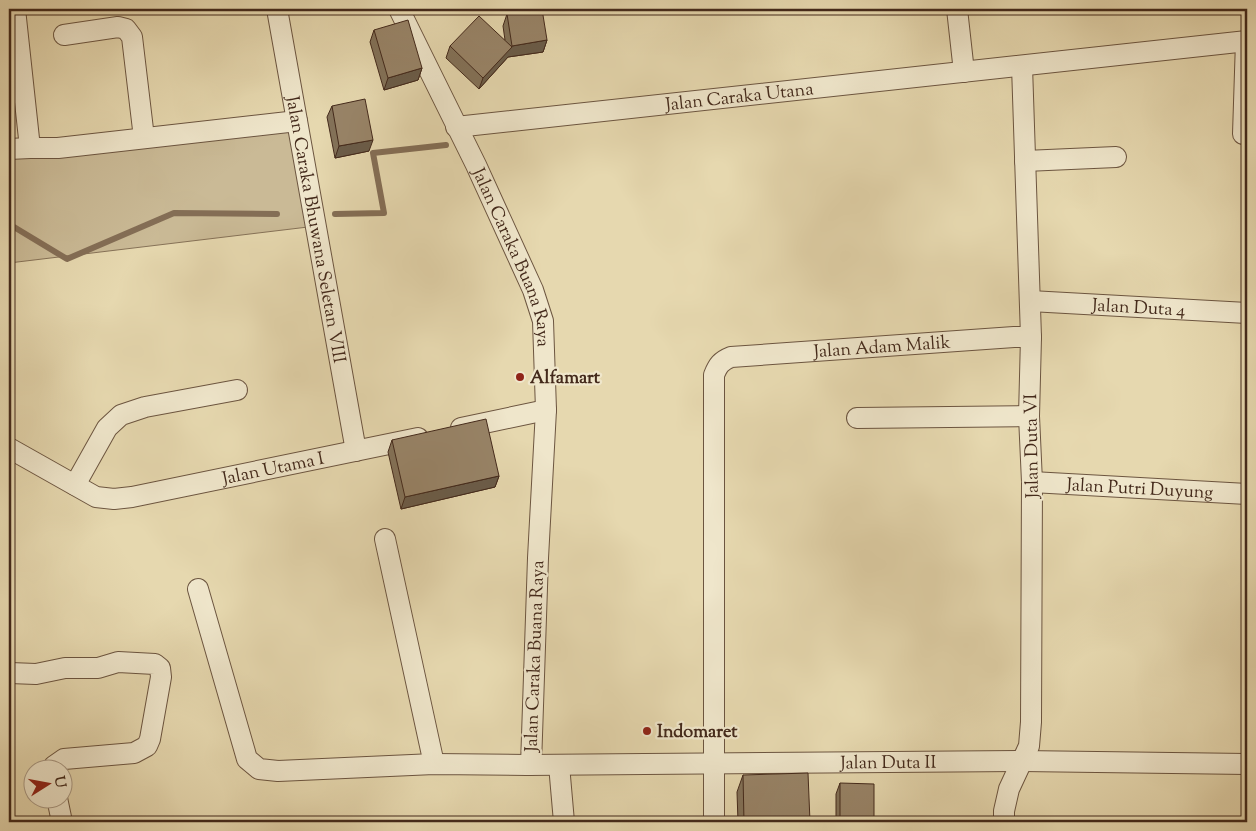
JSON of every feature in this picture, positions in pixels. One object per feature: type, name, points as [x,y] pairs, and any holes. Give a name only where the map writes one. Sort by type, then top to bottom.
[{"type":"street","points":[[15,9],[30,148]]},
{"type":"street","name":"Jalan Caraka Bhuwana Seletan VIII","points":[[278,9],[356,451]]},
{"type":"street","name":"Jalan Caraka Buana Raya","points":[[399,9],[476,165],[533,290],[543,321],[546,410],[538,558],[531,765]]},
{"type":"street","points":[[957,9],[964,72]]},
{"type":"street","points":[[64,35],[118,27],[126,29],[132,37],[144,138]]},
{"type":"street","points":[[1242,134],[1246,41]]},
{"type":"street","name":"Jalan Caraka Utana","points":[[459,133],[964,72],[1246,41]]},
{"type":"street","name":"Jalan Duta VI","points":[[1004,822],[1004,811],[1009,789],[1028,746],[1031,722],[1032,482],[1029,416],[1031,337],[1022,66]]},
{"type":"street","points":[[9,149],[58,148],[297,121]]},
{"type":"street","points":[[1025,161],[1116,157]]},
{"type":"street","name":"Jalan Duta 4","points":[[1030,301],[1247,313]]},
{"type":"street","name":"Jalan Adam Malik","points":[[715,764],[714,375],[718,366],[724,360],[732,357],[1014,336],[1031,337]]},
{"type":"street","points":[[75,485],[107,428],[121,415],[145,407],[237,390]]},
{"type":"street","name":"Jalan Utama I","points":[[9,448],[96,497],[132,498],[546,410]]},
{"type":"street","points":[[857,418],[1029,416]]},
{"type":"street","name":"Jalan Putri Duyung","points":[[1032,482],[1247,494]]},
{"type":"street","points":[[385,539],[434,764]]},
{"type":"street","name":"Jalan Duta II","points":[[198,589],[247,759],[259,769],[278,771],[434,764],[559,765],[1022,761],[1247,764]]},
{"type":"street","points":[[10,673],[36,674],[65,668],[98,668],[118,662],[155,664],[160,668],[161,677],[150,739],[147,746],[134,753],[72,758]]},
{"type":"street","points":[[714,822],[715,764]]},
{"type":"street","points":[[559,765],[564,822]]},
{"type":"street","points":[[59,808],[62,822]]},
{"type":"shaded area","points":[[289,122],[308,227],[9,263],[9,154]]},
{"type":"building","points":[[542,9],[547,40],[512,46],[507,14]]},
{"type":"building","points":[[479,16],[512,47],[483,78],[450,46]]},
{"type":"building","points":[[408,20],[422,68],[388,78],[374,30]]},
{"type":"building","points":[[365,99],[373,140],[339,146],[332,106]]},
{"type":"building","points":[[486,419],[499,476],[405,497],[392,440]]},
{"type":"building","points":[[808,773],[810,822],[744,822],[743,775]]},
{"type":"building","points":[[840,783],[874,784],[874,822],[840,822]]},
{"type":"waterway","points":[[335,214],[384,213],[373,153],[446,145]]},
{"type":"waterway","points":[[9,224],[67,259],[174,213],[277,214]]},
{"type":"place","name":"Alfamart","points":[[520,377]]},
{"type":"place","name":"Indomaret","points":[[647,731]]}]
